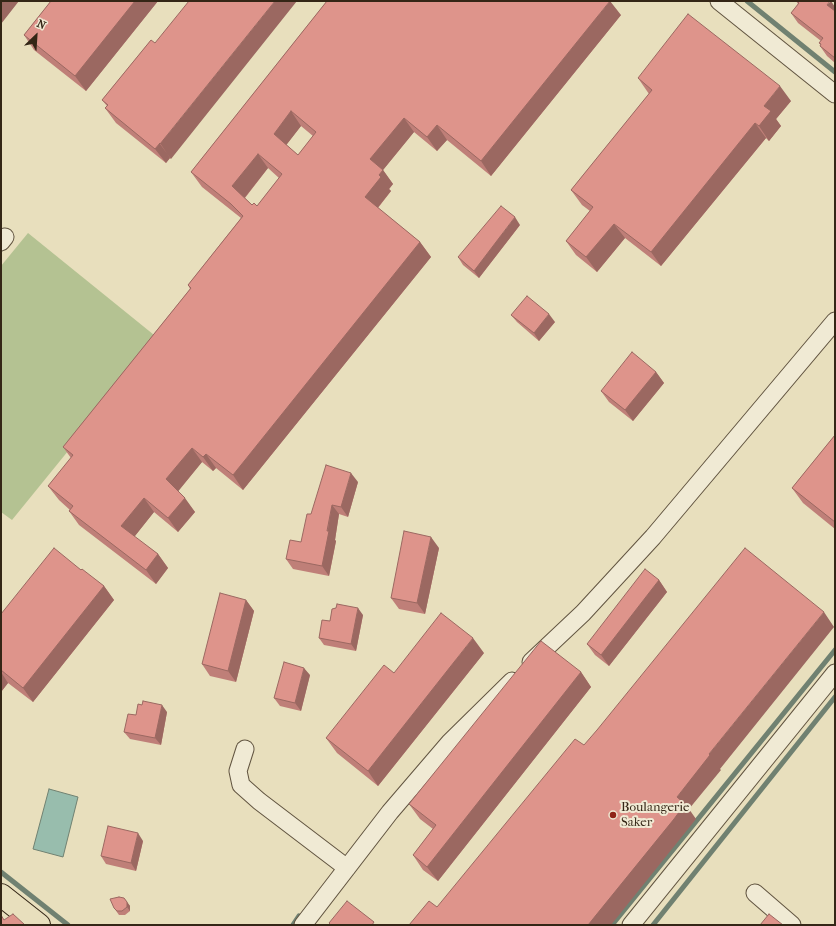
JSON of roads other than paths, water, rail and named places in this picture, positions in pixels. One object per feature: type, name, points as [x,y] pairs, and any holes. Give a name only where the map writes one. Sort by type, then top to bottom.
[{"type":"main road","points":[[1,895],[39,925]]},
{"type":"street","points":[[719,1],[835,94]]},
{"type":"street","points":[[303,925],[390,812],[450,742],[544,649],[583,613],[643,548],[835,321]]},
{"type":"street","points":[[631,925],[835,673]]},
{"type":"street","points":[[245,750],[238,771],[241,785],[259,801],[347,868]]},
{"type":"street","points":[[755,893],[792,925]]},
{"type":"waterway","points":[[747,1],[835,72]]},
{"type":"waterway","points":[[612,925],[835,650]]},
{"type":"waterway","points":[[653,925],[835,697]]},
{"type":"waterway","points":[[1,872],[68,925]]},
{"type":"waterway","points":[[293,925],[299,916]]},
{"type":"place","name":"Boulangerie Saker","points":[[613,815]]}]
